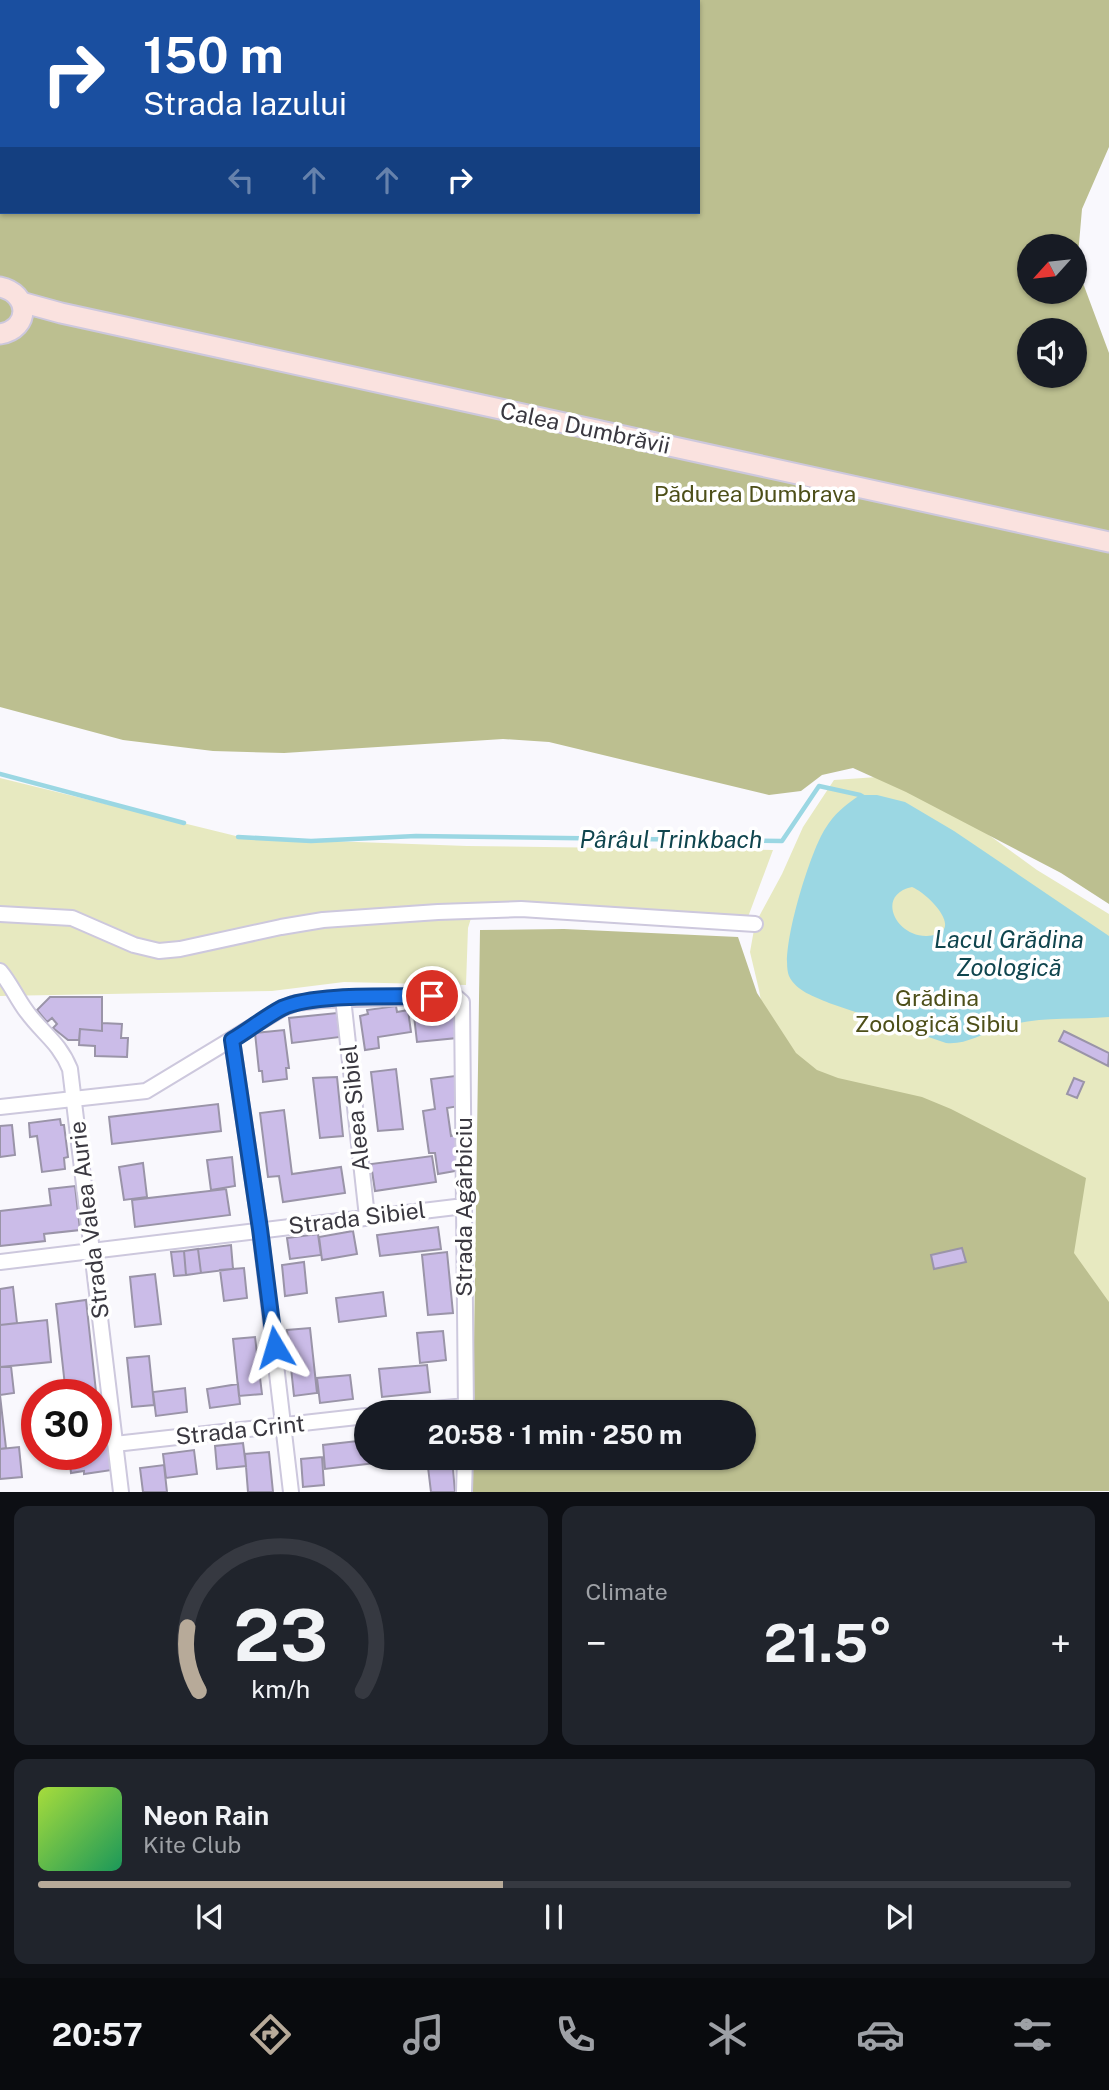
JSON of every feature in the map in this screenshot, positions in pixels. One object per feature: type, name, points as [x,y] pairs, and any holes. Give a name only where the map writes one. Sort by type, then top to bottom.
[{"type":"main road","points":[[0,287],[13,292],[23,308],[7,333]]},
{"type":"main road","name":"Calea Dumbrăvii","points":[[21,302],[61,313],[1109,542]]},
{"type":"main road","name":"Calea Dumbrăvii","points":[[7,333],[61,313]]},
{"type":"street","points":[[0,914],[72,918],[134,945],[169,951],[323,919],[439,912],[521,909],[755,924]]},
{"type":"street","name":"Strada Valea Aurie","points":[[0,971],[26,1011],[63,1053],[70,1069],[121,1492]]},
{"type":"street","name":"Strada Agârbiciu","points":[[342,998],[455,996],[462,1002],[466,1400]]},
{"type":"street","points":[[0,1107],[146,1091],[283,1008],[310,1001],[342,998]]},
{"type":"street","name":"Aleea Sibiel","points":[[342,998],[368,1217]]},
{"type":"street","points":[[232,1040],[260,1229],[291,1492]]},
{"type":"street","name":"Strada Sibiel","points":[[0,1262],[464,1206]]},
{"type":"street","name":"Strada Crint","points":[[115,1444],[354,1417]]},
{"type":"street","points":[[464,1492],[465,1470]]},
{"type":"green space","name":"Pădurea Dumbrava","points":[[700,0],[1109,0],[1109,147],[1082,209],[1080,234],[1017,234],[1017,304],[1087,304],[1087,294],[1109,353],[1109,904],[1061,873],[906,792],[853,768],[822,775],[801,791],[769,795],[549,742],[503,739],[284,753],[213,751],[123,740],[0,707],[0,214],[700,214]]},
{"type":"green space","name":"Grădina Zoologică Sibiu","points":[[892,776],[952,808],[1037,870],[1109,914],[1109,1453],[786,1139],[750,952],[755,924],[803,827],[834,780]]},
{"type":"green space","points":[[0,778],[244,838],[467,846],[773,850],[748,917],[476,902],[468,928],[466,985],[344,982],[272,991],[0,996]]},
{"type":"green space","points":[[564,929],[738,937],[757,993],[796,1053],[817,1070],[838,1078],[922,1097],[1086,1178],[1074,1253],[1109,1302],[1109,1491],[472,1492],[473,1470],[756,1470],[756,1400],[473,1400],[480,930]]},
{"type":"water","name":"Lacul Grădina Zoologică","points":[[860,795],[877,795],[905,802],[954,831],[1109,936],[1109,1017],[1013,1024],[967,1041],[946,1043],[829,1003],[796,986],[789,976],[788,946],[804,879],[825,829],[836,814]],"holes":[[[912,887],[935,905],[945,921],[939,934],[916,935],[906,930],[894,915],[894,898],[901,891]]]},
{"type":"building","points":[[50,997],[102,997],[102,1031],[80,1029],[79,1040],[68,1040],[53,1028],[57,1024],[52,1018],[47,1022],[37,1010]]},
{"type":"building","points":[[396,1006],[397,1012],[408,1010],[411,1032],[378,1037],[379,1048],[365,1050],[360,1016],[368,1014],[367,1010]]},
{"type":"building","points":[[454,1012],[457,1038],[417,1042],[414,1016]]},
{"type":"building","points":[[337,1013],[340,1037],[292,1043],[289,1018]]},
{"type":"building","points":[[102,1023],[122,1024],[121,1038],[128,1038],[127,1057],[95,1056],[95,1046],[79,1045],[80,1029],[102,1031]]},
{"type":"building","points":[[284,1030],[289,1068],[286,1068],[287,1079],[263,1082],[262,1071],[259,1071],[255,1033]]},
{"type":"building","points":[[1064,1031],[1109,1053],[1108,1066],[1059,1041]]},
{"type":"building","points":[[396,1069],[403,1129],[378,1131],[371,1072]]},
{"type":"building","points":[[455,1076],[459,1106],[447,1108],[451,1136],[456,1135],[461,1170],[438,1174],[435,1153],[429,1153],[423,1111],[435,1109],[431,1079]]},
{"type":"building","points":[[337,1077],[343,1136],[320,1138],[313,1078]]},
{"type":"building","points":[[1074,1078],[1084,1082],[1077,1098],[1067,1094]]},
{"type":"building","points":[[218,1104],[221,1131],[112,1144],[109,1117]]},
{"type":"building","points":[[284,1110],[292,1174],[341,1167],[345,1193],[283,1202],[279,1176],[268,1177],[260,1113]]},
{"type":"building","points":[[60,1119],[61,1125],[64,1125],[68,1157],[64,1158],[65,1169],[42,1172],[37,1136],[30,1137],[29,1123]]},
{"type":"building","points":[[12,1125],[15,1155],[0,1157],[0,1126]]},
{"type":"building","points":[[432,1156],[436,1182],[375,1191],[371,1164]]},
{"type":"building","points":[[232,1157],[235,1186],[211,1190],[207,1160]]},
{"type":"building","points":[[143,1163],[147,1197],[124,1200],[119,1167]]},
{"type":"building","points":[[75,1186],[80,1230],[44,1234],[45,1241],[0,1246],[0,1211],[51,1205],[49,1189]]},
{"type":"building","points":[[226,1189],[230,1215],[135,1227],[132,1200]]},
{"type":"building","points":[[438,1227],[441,1249],[380,1256],[377,1235]]},
{"type":"building","points":[[353,1231],[357,1254],[322,1260],[319,1237]]},
{"type":"building","points":[[318,1234],[321,1255],[290,1259],[287,1238]]},
{"type":"building","points":[[231,1245],[233,1269],[201,1273],[198,1249]]},
{"type":"building","points":[[962,1248],[966,1262],[934,1269],[931,1255]]},
{"type":"building","points":[[198,1249],[201,1273],[186,1275],[184,1251]]},
{"type":"building","points":[[184,1251],[186,1275],[174,1276],[171,1252]]},
{"type":"building","points":[[447,1252],[453,1313],[428,1315],[422,1255]]},
{"type":"building","points":[[304,1262],[307,1293],[285,1296],[282,1265]]},
{"type":"building","points":[[244,1268],[247,1298],[224,1301],[220,1270]]},
{"type":"building","points":[[155,1274],[161,1324],[135,1327],[130,1277]]},
{"type":"building","points":[[13,1287],[17,1323],[0,1325],[0,1289]]},
{"type":"building","points":[[383,1292],[386,1316],[339,1322],[336,1298]]},
{"type":"building","points":[[86,1300],[95,1379],[64,1379],[56,1304]]},
{"type":"building","points":[[47,1320],[51,1362],[0,1367],[0,1325]]},
{"type":"building","points":[[310,1328],[317,1393],[294,1396],[287,1330]]},
{"type":"building","points":[[443,1331],[446,1360],[420,1363],[417,1333]]},
{"type":"building","points":[[255,1337],[262,1394],[239,1396],[233,1339]]},
{"type":"building","points":[[149,1356],[154,1405],[132,1407],[127,1358]]},
{"type":"building","points":[[427,1365],[430,1392],[382,1397],[379,1369]]},
{"type":"building","points":[[11,1366],[14,1393],[0,1395],[0,1367]]},
{"type":"building","points":[[350,1375],[353,1399],[320,1403],[317,1378]]},
{"type":"building","points":[[238,1384],[240,1404],[210,1408],[207,1389]]},
{"type":"building","points":[[185,1388],[187,1412],[156,1416],[153,1392]]},
{"type":"building","points":[[0,1395],[6,1448],[0,1449]]},
{"type":"building","points":[[354,1441],[354,1466],[325,1469],[323,1445]]},
{"type":"building","points":[[243,1443],[246,1466],[217,1469],[215,1446]]},
{"type":"building","points":[[19,1447],[22,1477],[0,1479],[0,1449]]},
{"type":"building","points":[[194,1450],[197,1474],[166,1478],[163,1454]]},
{"type":"building","points":[[269,1452],[273,1492],[248,1492],[245,1454]]},
{"type":"building","points":[[322,1457],[324,1485],[303,1487],[301,1459]]},
{"type":"building","points":[[164,1465],[167,1492],[143,1492],[140,1468]]},
{"type":"building","points":[[71,1470],[112,1470],[84,1474],[84,1471],[71,1473]]},
{"type":"building","points":[[428,1470],[453,1470],[455,1492],[431,1492]]},
{"type":"waterway","name":"Pârâul Trinkbach","points":[[0,774],[184,823]]},
{"type":"waterway","name":"Pârâul Trinkbach","points":[[238,837],[311,841],[416,836],[782,841],[819,786],[865,798]]},
{"type":"route","points":[[275,1347],[232,1040],[283,1008],[296,1003],[342,998],[432,996]]}]
